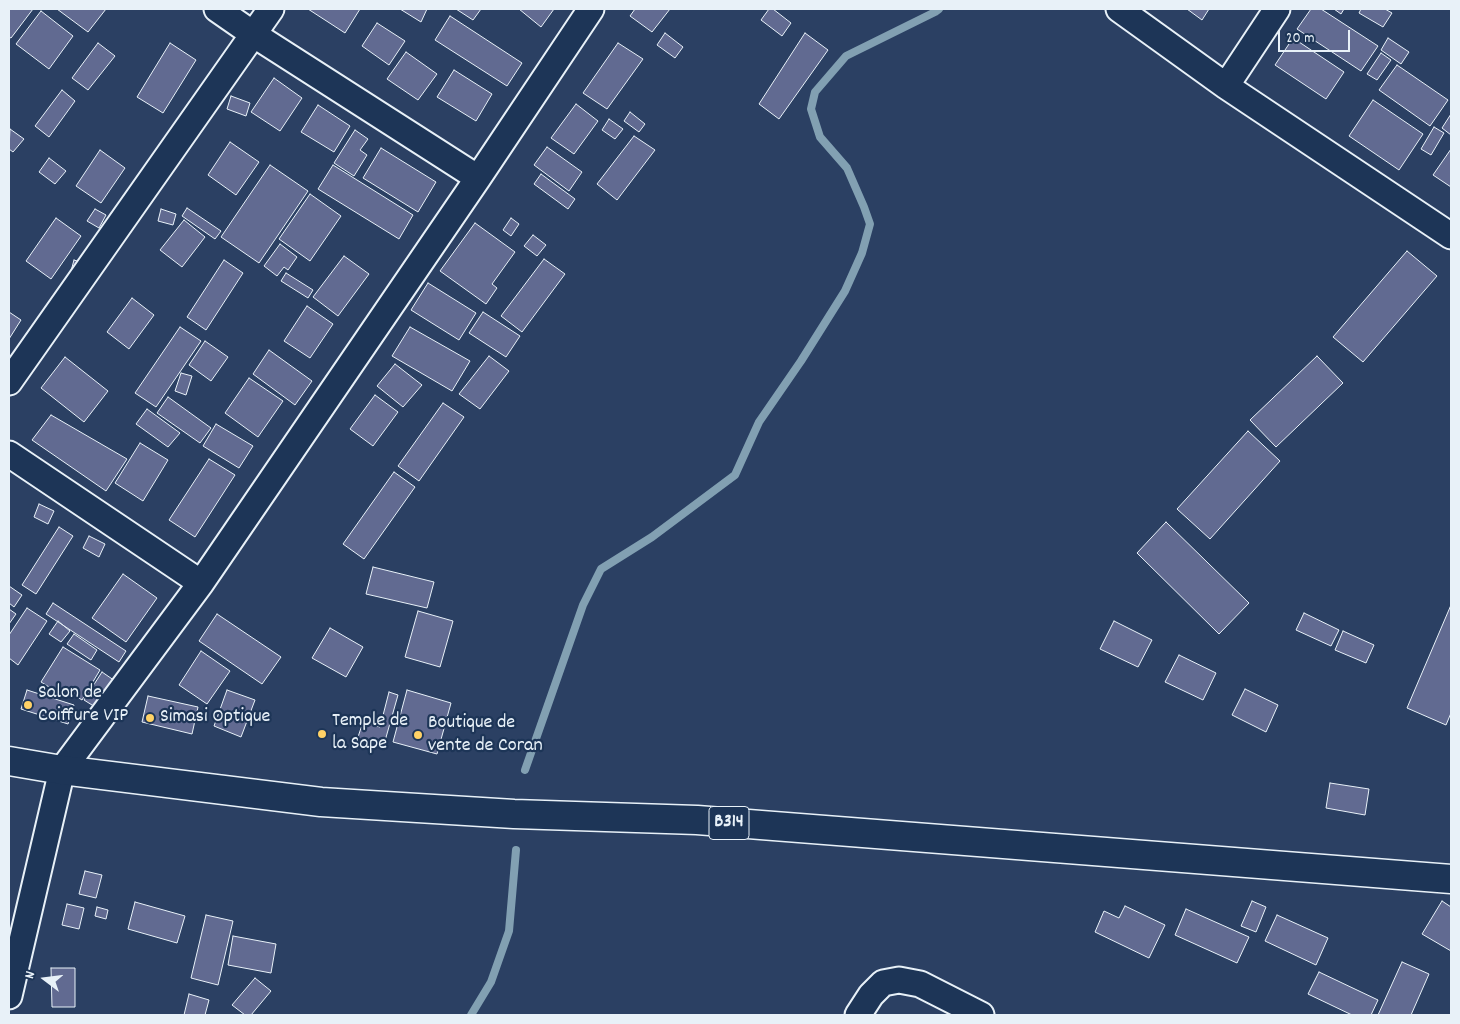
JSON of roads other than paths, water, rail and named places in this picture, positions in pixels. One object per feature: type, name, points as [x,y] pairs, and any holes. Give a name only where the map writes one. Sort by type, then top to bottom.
[{"type":"main road","name":"B314","points":[[9,761],[62,770],[321,802],[514,814],[697,820],[1451,879]]},
{"type":"street","points":[[217,9],[478,178]]},
{"type":"street","points":[[9,382],[271,9]]},
{"type":"street","points":[[9,996],[62,770],[201,583],[478,178],[591,9]]},
{"type":"street","points":[[1119,9],[1226,86],[1451,236]]},
{"type":"street","points":[[1226,86],[1277,9]]},
{"type":"street","points":[[9,454],[201,583]]},
{"type":"street","points":[[858,1015],[871,995],[883,983],[899,980],[920,984],[981,1015]]},
{"type":"waterway","points":[[525,770],[583,605],[601,569],[652,537],[735,475],[759,422],[801,361],[845,291],[862,253],[870,224],[847,168],[820,137],[811,109],[815,92],[846,56],[939,9]]},
{"type":"waterway","points":[[471,1015],[491,982],[509,931],[516,850]]},
{"type":"place","name":"Salon de Coiffure VIP","points":[[28,705]]},
{"type":"place","name":"Simasi Optique","points":[[150,718]]},
{"type":"place","name":"Temple de la Sape","points":[[322,734]]},
{"type":"place","name":"Boutique de vente de Coran","points":[[418,735]]}]
